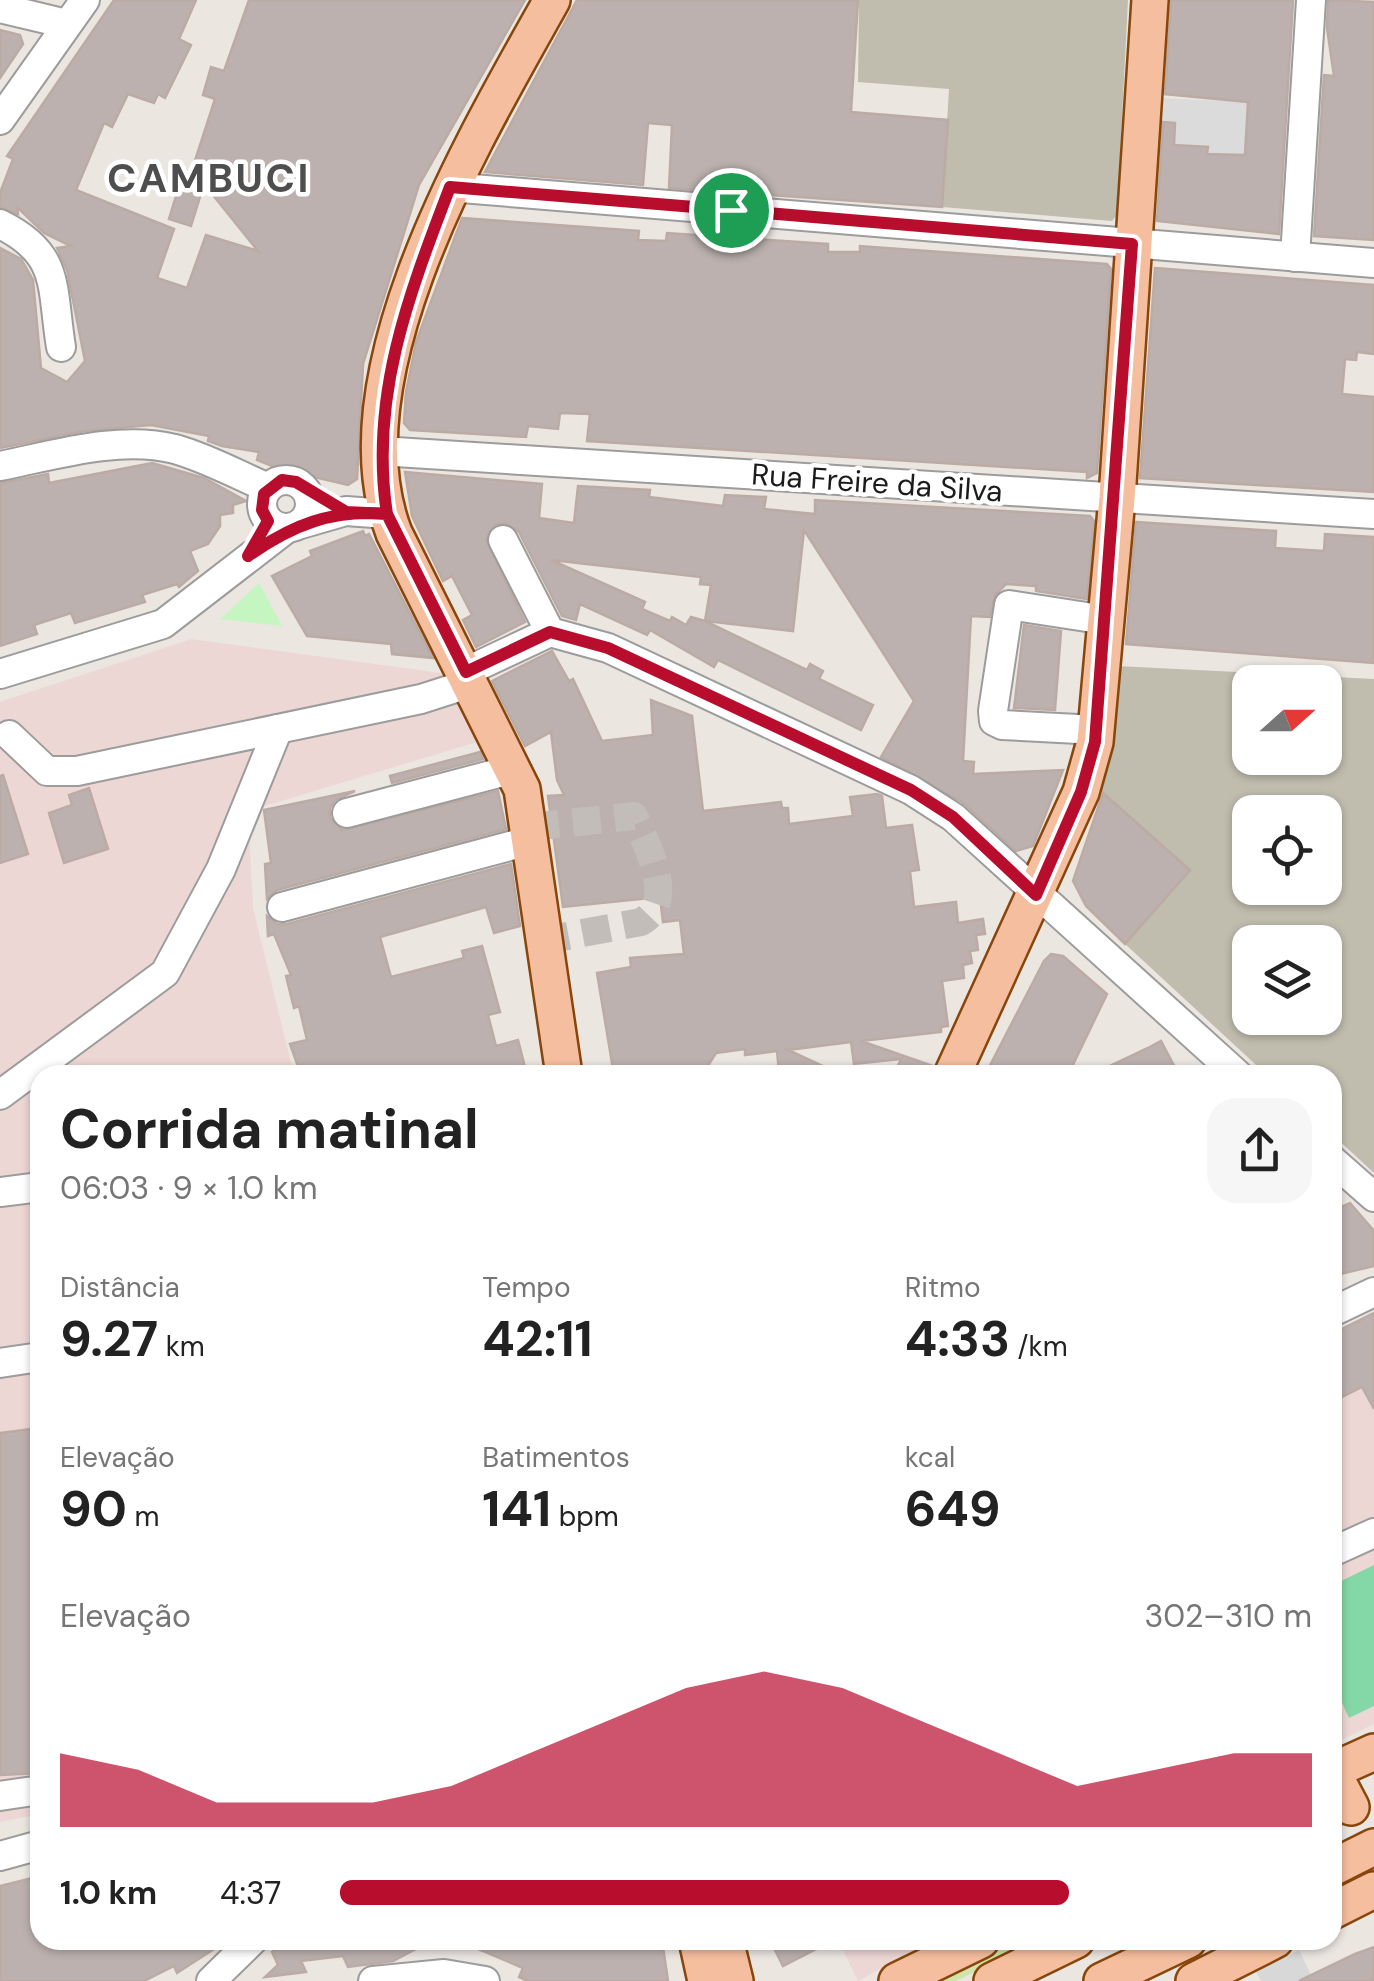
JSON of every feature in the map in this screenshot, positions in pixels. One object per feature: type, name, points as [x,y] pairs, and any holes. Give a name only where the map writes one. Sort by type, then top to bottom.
[{"type":"main road","points":[[552,0],[450,187],[393,354],[380,451],[387,514],[514,769],[532,840],[563,1065]]},
{"type":"main road","points":[[957,1065],[1081,792],[1096,730],[1150,0]]},
{"type":"main road","points":[[1342,1766],[1374,1752]]},
{"type":"main road","points":[[1342,1785],[1358,1807]]},
{"type":"main road","points":[[1342,1863],[1374,1847]]},
{"type":"main road","points":[[1342,1906],[1374,1890]]},
{"type":"main road","points":[[693,1981],[695,1950]]},
{"type":"main road","points":[[698,1950],[706,1981]]},
{"type":"main road","points":[[727,1950],[735,1981]]},
{"type":"main road","points":[[896,1981],[961,1950]]},
{"type":"main road","points":[[992,1981],[1056,1950]]},
{"type":"main road","points":[[1102,1981],[1167,1950]]},
{"type":"main road","points":[[1179,1981],[1199,1950]]},
{"type":"main road","points":[[1194,1981],[1255,1950]]},
{"type":"street","points":[[0,120],[85,0]]},
{"type":"street","points":[[1294,257],[1311,0]]},
{"type":"street","points":[[0,8],[68,24]]},
{"type":"street","points":[[450,187],[1374,262]]},
{"type":"street","points":[[0,224],[30,239],[46,262],[60,347]]},
{"type":"street","points":[[0,466],[78,450],[157,446],[178,450],[268,488],[289,480],[346,512]]},
{"type":"street","name":"Rua Freire da Silva","points":[[380,451],[1374,514]]},
{"type":"street","points":[[268,488],[262,502],[285,525]]},
{"type":"street","points":[[0,674],[164,624],[285,525],[310,510],[308,493]]},
{"type":"street","points":[[285,525],[346,512],[387,514]]},
{"type":"street","points":[[503,540],[550,632]]},
{"type":"street","points":[[1096,730],[1002,725],[994,721],[993,711],[1009,605],[1106,620]]},
{"type":"street","points":[[9,735],[47,772],[77,770],[454,691],[468,678],[550,632],[608,648],[911,790],[953,817],[1227,1065]]},
{"type":"street","points":[[39,1065],[165,972],[221,869],[278,729]]},
{"type":"street","points":[[348,814],[514,769]]},
{"type":"street","points":[[282,908],[532,840]]},
{"type":"street","points":[[0,1094],[30,1072]]},
{"type":"street","points":[[1342,1169],[1374,1197]]},
{"type":"street","points":[[0,1192],[30,1188]]},
{"type":"street","points":[[1342,1307],[1374,1292]]},
{"type":"street","points":[[0,1363],[30,1359]]},
{"type":"street","points":[[1342,1547],[1374,1533]]},
{"type":"street","points":[[0,1796],[30,1792]]},
{"type":"street","points":[[0,1856],[30,1848]]},
{"type":"street","points":[[211,1981],[243,1950]]},
{"type":"street","points":[[374,1981],[444,1974],[485,1981]]},
{"type":"shaded area","points":[[859,0],[1128,0],[1117,215],[1112,221],[942,207],[949,89],[858,82]]},
{"type":"shaded area","points":[[1230,69],[1249,70],[1245,155],[1158,153],[1160,98],[1228,101]]},
{"type":"shaded area","points":[[191,639],[441,673],[484,740],[248,811],[253,908],[292,1065],[30,1065],[30,1816],[0,1822],[0,702]]},
{"type":"shaded area","points":[[1117,666],[1232,672],[1232,775],[1342,775],[1342,677],[1374,679],[1374,1173],[1342,1143],[1342,1065],[1256,1065],[1124,943],[1190,870],[1101,791]]},
{"type":"shaded area","points":[[1374,1326],[1374,1724],[1342,1740],[1342,1342]]},
{"type":"shaded area","points":[[843,1950],[915,1950],[858,1981]]},
{"type":"shaded area","points":[[1299,1950],[1314,1981],[1261,1981],[1256,1972]]},
{"type":"green space","points":[[259,583],[282,626],[220,619]]},
{"type":"green space","points":[[1374,1565],[1374,1706],[1349,1718],[1342,1703],[1342,1581]]},
{"type":"green space","points":[[996,1950],[1020,1950],[956,1981],[932,1981]]},
{"type":"building","points":[[114,0],[196,0],[179,39],[191,45],[165,98],[158,94],[154,103],[128,94],[112,127],[104,123],[76,190],[174,229],[157,278],[187,288],[206,235],[258,251],[204,184],[191,226],[169,219],[184,170],[191,173],[215,99],[203,95],[211,67],[224,71],[249,0],[525,0],[419,185],[363,364],[357,479],[348,485],[280,469],[257,460],[259,452],[222,446],[208,441],[209,436],[151,425],[85,431],[0,448],[0,248],[21,259],[33,280],[41,368],[67,382],[85,361],[67,270],[57,248],[71,246],[44,233],[17,207],[18,214],[0,207],[0,193],[13,159],[7,156]]},
{"type":"building","points":[[577,0],[858,0],[851,112],[948,120],[942,207],[669,188],[672,125],[648,123],[643,185],[485,172]]},
{"type":"building","points":[[1171,0],[1293,0],[1279,234],[1157,221],[1163,122],[1175,123],[1174,145],[1208,147],[1207,154],[1245,155],[1248,102],[1165,94]]},
{"type":"building","points":[[1328,0],[1374,2],[1374,240],[1314,236],[1324,75],[1334,76],[1327,28]]},
{"type":"building","points":[[0,30],[20,35],[23,44],[0,78]]},
{"type":"building","points":[[462,218],[639,231],[638,240],[666,241],[667,233],[828,244],[828,252],[860,252],[860,246],[1107,264],[1111,269],[1097,473],[1087,478],[1087,472],[587,441],[590,414],[560,413],[558,429],[528,426],[526,437],[410,430],[404,423],[406,392],[416,342]]},
{"type":"building","points":[[1155,268],[1374,285],[1374,354],[1357,352],[1356,360],[1345,359],[1342,394],[1374,397],[1374,492],[1140,478]]},
{"type":"building","points":[[152,463],[204,478],[246,501],[233,505],[233,513],[220,515],[220,526],[208,544],[190,551],[198,571],[179,587],[177,584],[142,595],[145,602],[75,623],[71,613],[34,625],[37,634],[0,646],[0,483],[48,474],[49,483]]},
{"type":"building","points":[[405,472],[542,484],[539,518],[574,523],[578,486],[650,490],[649,497],[723,506],[725,495],[766,497],[764,509],[815,514],[815,500],[1090,516],[1094,521],[1087,599],[1036,591],[1036,586],[1006,584],[995,595],[990,617],[971,616],[963,761],[974,762],[973,774],[1063,770],[1033,846],[1016,851],[962,802],[881,757],[914,701],[804,530],[793,631],[705,621],[807,670],[810,664],[823,671],[819,679],[873,705],[861,730],[718,660],[714,667],[650,630],[647,635],[580,604],[576,620],[562,616],[519,532],[505,523],[494,525],[486,540],[525,622],[476,647],[463,620],[472,615],[452,576],[443,581],[412,516]],"holes":[[[551,560],[701,577],[700,584],[711,585],[705,621],[691,617],[686,625],[672,617],[670,621],[642,609],[645,602]]]},
{"type":"building","points":[[1136,522],[1276,531],[1275,548],[1324,551],[1325,534],[1374,537],[1374,663],[1126,644]]},
{"type":"building","points":[[363,531],[365,536],[369,534],[433,658],[392,654],[391,644],[307,636],[272,576],[312,556],[310,551]]},
{"type":"building","points":[[1024,625],[1061,631],[1055,710],[1014,708]]},
{"type":"building","points":[[552,651],[569,681],[573,679],[602,741],[653,735],[651,700],[692,716],[703,811],[781,802],[782,808],[788,808],[789,824],[853,816],[850,797],[882,796],[886,828],[912,825],[919,870],[910,871],[914,907],[956,902],[958,923],[983,919],[985,934],[976,935],[978,950],[970,951],[972,963],[963,965],[964,978],[942,981],[948,1026],[941,1027],[941,1032],[861,1041],[930,1065],[898,1065],[901,1059],[854,1064],[851,1042],[788,1050],[821,1065],[778,1065],[777,1051],[745,1055],[745,1049],[716,1053],[708,1065],[612,1065],[597,973],[631,967],[630,958],[684,954],[680,920],[663,922],[660,897],[563,907],[548,796],[564,795],[557,780],[551,732],[525,746],[492,681]]},
{"type":"building","points":[[480,752],[483,759],[392,783],[390,776]]},
{"type":"building","points":[[3,775],[28,854],[0,863],[0,776]]},
{"type":"building","points":[[89,788],[108,849],[64,863],[49,813],[72,805],[69,795]]},
{"type":"building","points":[[355,791],[335,800],[330,808],[330,818],[342,830],[498,791],[506,829],[277,890],[267,899],[265,864],[271,863],[264,810]]},
{"type":"building","points":[[1103,793],[1190,870],[1125,944],[1086,906],[1073,881]]},
{"type":"building","points":[[511,864],[520,926],[494,933],[486,907],[380,937],[391,977],[464,958],[462,951],[482,946],[500,1012],[488,1015],[496,1046],[518,1040],[524,1065],[297,1065],[290,1044],[307,1040],[286,976],[291,975],[274,934],[268,936],[267,916],[277,924]]},
{"type":"building","points":[[1051,954],[1063,956],[1107,994],[1073,1065],[990,1065]]},
{"type":"building","points":[[1161,1041],[1174,1065],[1112,1065]]},
{"type":"building","points":[[1350,1203],[1374,1231],[1374,1266],[1342,1274],[1342,1207]]},
{"type":"building","points":[[1374,1313],[1374,1409],[1362,1387],[1342,1397],[1342,1329]]},
{"type":"building","points":[[30,1429],[30,1774],[0,1775],[0,1433]]},
{"type":"building","points":[[30,1878],[30,1950],[213,1950],[177,1973],[174,1966],[144,1981],[0,1981],[0,1886]]},
{"type":"building","points":[[1374,1947],[1374,1981],[1299,1981],[1355,1954]]},
{"type":"building","points":[[414,1950],[393,1961],[348,1967],[343,1956],[301,1961],[306,1972],[265,1977],[278,1965],[272,1952]]},
{"type":"building","points":[[481,1950],[663,1950],[668,1981],[528,1981],[519,1977],[523,1968]]},
{"type":"building","points":[[775,1950],[814,1950],[783,1966]]},
{"type":"tunnel","points":[[531,827],[634,816],[651,856],[658,887],[652,913],[641,922],[546,940]]},
{"type":"district","name":"CAMBUCI","points":[[209,178]]},
{"type":"route","points":[[731,210],[450,187],[419,268],[386,381],[380,451],[387,514],[346,512],[308,493],[296,482],[282,480],[264,494],[262,510],[268,521],[248,556],[286,529],[301,524],[346,512],[366,512],[387,514],[466,672],[550,632],[608,648],[911,790],[953,817],[1036,895],[1081,792],[1095,742],[1102,690],[1132,244],[731,210]]}]
